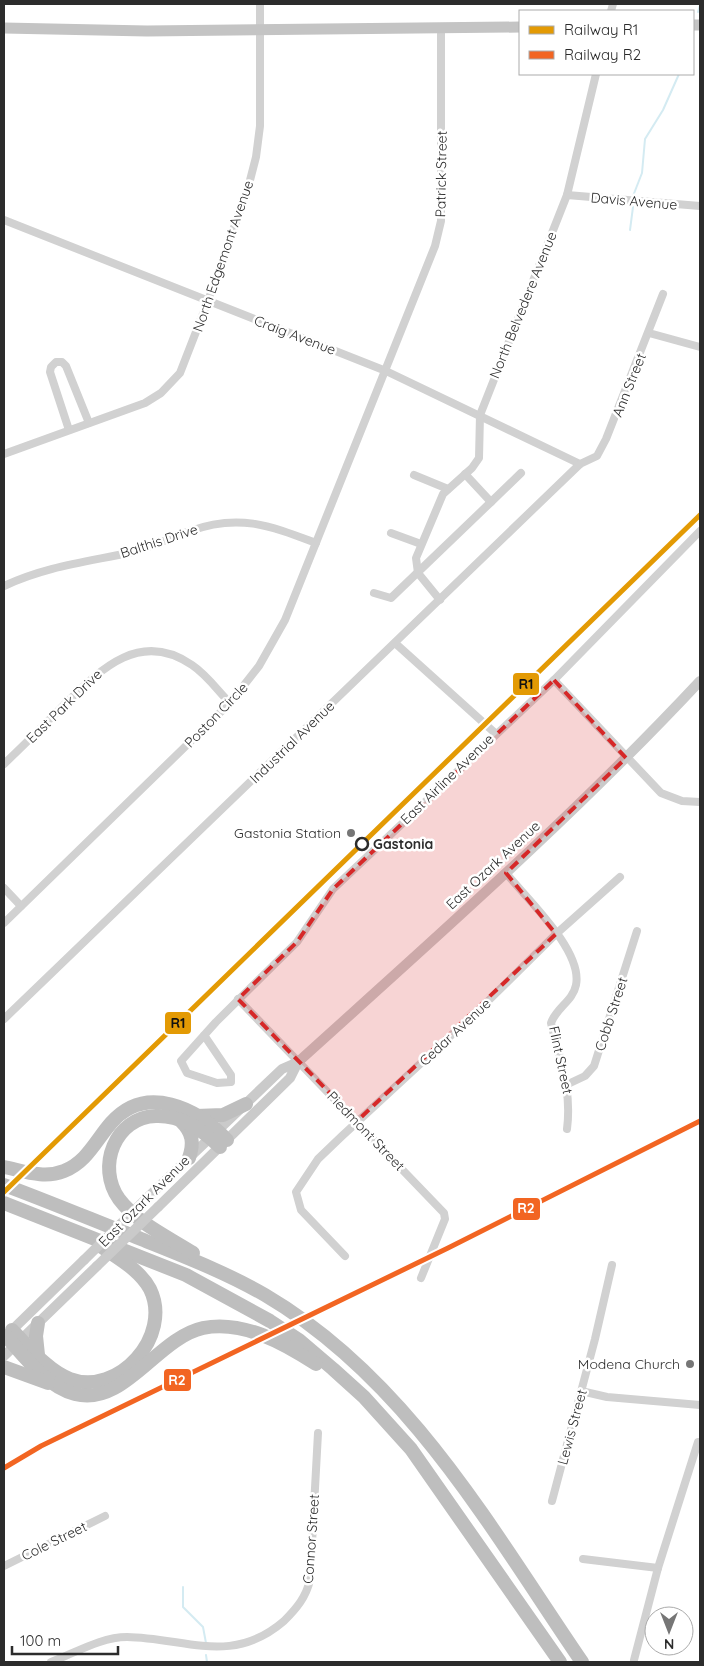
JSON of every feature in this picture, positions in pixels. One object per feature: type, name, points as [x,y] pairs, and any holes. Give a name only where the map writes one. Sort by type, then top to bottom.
[{"type":"highway","points":[[4,1167],[43,1175],[68,1170],[87,1155],[119,1114],[140,1103],[150,1101],[170,1103],[195,1116],[219,1139]]},
{"type":"highway","points":[[195,1116],[223,1115],[246,1104]]},
{"type":"highway","points":[[219,1139],[179,1119],[156,1116],[134,1122],[113,1145],[108,1167],[110,1178],[119,1199],[132,1212],[221,1271],[266,1296],[312,1328],[372,1378],[400,1406],[449,1467],[582,1662]]},
{"type":"highway","points":[[179,1119],[188,1128],[192,1138],[190,1158]]},
{"type":"highway","points":[[4,1184],[221,1271]]},
{"type":"highway","points":[[4,1202],[186,1275],[239,1302],[298,1340],[364,1397],[411,1448],[560,1662]]},
{"type":"highway","points":[[12,1338],[69,1379],[86,1382],[102,1381],[118,1374],[132,1364],[151,1336],[154,1325],[154,1302],[145,1281],[129,1266],[83,1234]]},
{"type":"highway","points":[[38,1324],[36,1336],[38,1355]]},
{"type":"highway","points":[[4,1367],[85,1396],[107,1392],[170,1344],[190,1333],[212,1327],[259,1333],[298,1352],[364,1397]]},
{"type":"highway","points":[[12,1338],[28,1361],[63,1389]]},
{"type":"main road","points":[[4,28],[261,31],[519,27]]},
{"type":"main road","name":"East Ozark Avenue","points":[[12,1338],[38,1324],[158,1207],[219,1139],[246,1104],[282,1069],[298,1062],[506,873],[626,758],[700,681]]},
{"type":"main road","name":"East Ozark Avenue","points":[[4,1356],[12,1338],[84,1260],[190,1158],[219,1139],[290,1078],[298,1062]]},
{"type":"street","name":"North Edgemont Avenue","points":[[4,454],[145,402],[168,387],[180,373],[208,301],[245,195],[256,157],[261,118],[260,4]]},
{"type":"street","name":"Patrick Street","points":[[386,371],[435,246],[441,221],[442,28]]},
{"type":"street","name":"North Belvedere Avenue","points":[[480,415],[567,194],[596,75]]},
{"type":"street","name":"Davis Avenue","points":[[567,194],[700,206]]},
{"type":"street","name":"Craig Avenue","points":[[4,220],[386,371],[580,464]]},
{"type":"street","name":"Ann Street","points":[[580,464],[592,460],[601,452],[663,294]]},
{"type":"street","points":[[649,333],[700,347]]},
{"type":"street","points":[[69,430],[50,372],[51,367],[56,362],[62,362],[66,366],[89,423]]},
{"type":"street","name":"Poston Circle","points":[[4,923],[230,703],[245,686],[275,641],[386,371]]},
{"type":"street","points":[[440,600],[418,573],[416,558],[443,494],[479,458],[480,415]]},
{"type":"street","name":"Industrial Avenue","points":[[4,1019],[580,464]]},
{"type":"street","points":[[374,593],[391,598],[521,473]]},
{"type":"street","points":[[465,474],[491,502]]},
{"type":"street","points":[[414,475],[448,489]]},
{"type":"street","name":"Balthis Drive","points":[[4,586],[42,570],[133,552],[192,530],[217,524],[266,525],[316,543]]},
{"type":"street","name":"East Airline Avenue","points":[[204,1035],[231,1075],[231,1082],[216,1084],[187,1073],[181,1061],[204,1035],[238,999],[297,942],[333,889],[495,733],[554,680],[700,531]]},
{"type":"street","points":[[391,533],[421,544]]},
{"type":"street","points":[[396,643],[495,733]]},
{"type":"street","name":"East Park Drive","points":[[4,764],[97,673],[128,655],[154,652],[175,656],[199,670],[230,703]]},
{"type":"street","points":[[554,680],[661,793],[682,801],[700,802]]},
{"type":"street","name":"Flint Street","points":[[506,873],[570,953],[577,975],[576,987],[571,997],[554,1014],[551,1023],[568,1084],[570,1108],[567,1129]]},
{"type":"street","name":"Cedar Avenue","points":[[345,1256],[302,1210],[297,1202],[296,1192],[318,1159],[484,1005],[556,934],[620,877]]},
{"type":"street","points":[[4,888],[22,906]]},
{"type":"street","name":"Cobb Street","points":[[568,1084],[585,1076],[594,1066],[637,932]]},
{"type":"street","name":"Piedmont Street","points":[[238,999],[444,1213],[445,1219],[421,1278]]},
{"type":"street","name":"Lewis Street","points":[[552,1501],[612,1265]]},
{"type":"street","points":[[581,1391],[607,1396],[700,1406]]},
{"type":"street","name":"Connor Street","points":[[51,1662],[108,1639],[128,1637],[210,1649],[230,1648],[247,1643],[271,1631],[294,1611],[306,1595],[310,1580],[318,1433]]},
{"type":"street","points":[[634,1660],[658,1568],[698,1442],[700,1442]]},
{"type":"street","name":"Cole Street","points":[[4,1566],[105,1516]]},
{"type":"street","points":[[583,1559],[658,1568]]},
{"type":"highlighted area","points":[[554,680],[626,758],[506,873],[556,934],[357,1121],[238,999],[297,942],[333,889]]},
{"type":"waterway","points":[[698,12],[700,5]]},
{"type":"waterway","points":[[633,196],[642,173],[645,139],[663,110],[679,75]]},
{"type":"waterway","points":[[630,230],[633,207]]},
{"type":"waterway","points":[[183,1587],[183,1607],[203,1627],[206,1643]]},
{"type":"waterway","points":[[206,1655],[207,1662]]},
{"type":"railway","points":[[4,1192],[700,515]]},
{"type":"railway","points":[[4,1468],[41,1446],[448,1248],[700,1121]]},
{"type":"rail line","name":"R1","points":[[4,1192],[700,515]]},
{"type":"rail line","name":"R2","points":[[4,1468],[41,1446],[448,1248],[700,1121]]},
{"type":"place","name":"Gastonia Station","points":[[351,833]]},
{"type":"place","name":"Gastonia","points":[[362,844]]},
{"type":"place","name":"Modena Church","points":[[690,1364]]}]
